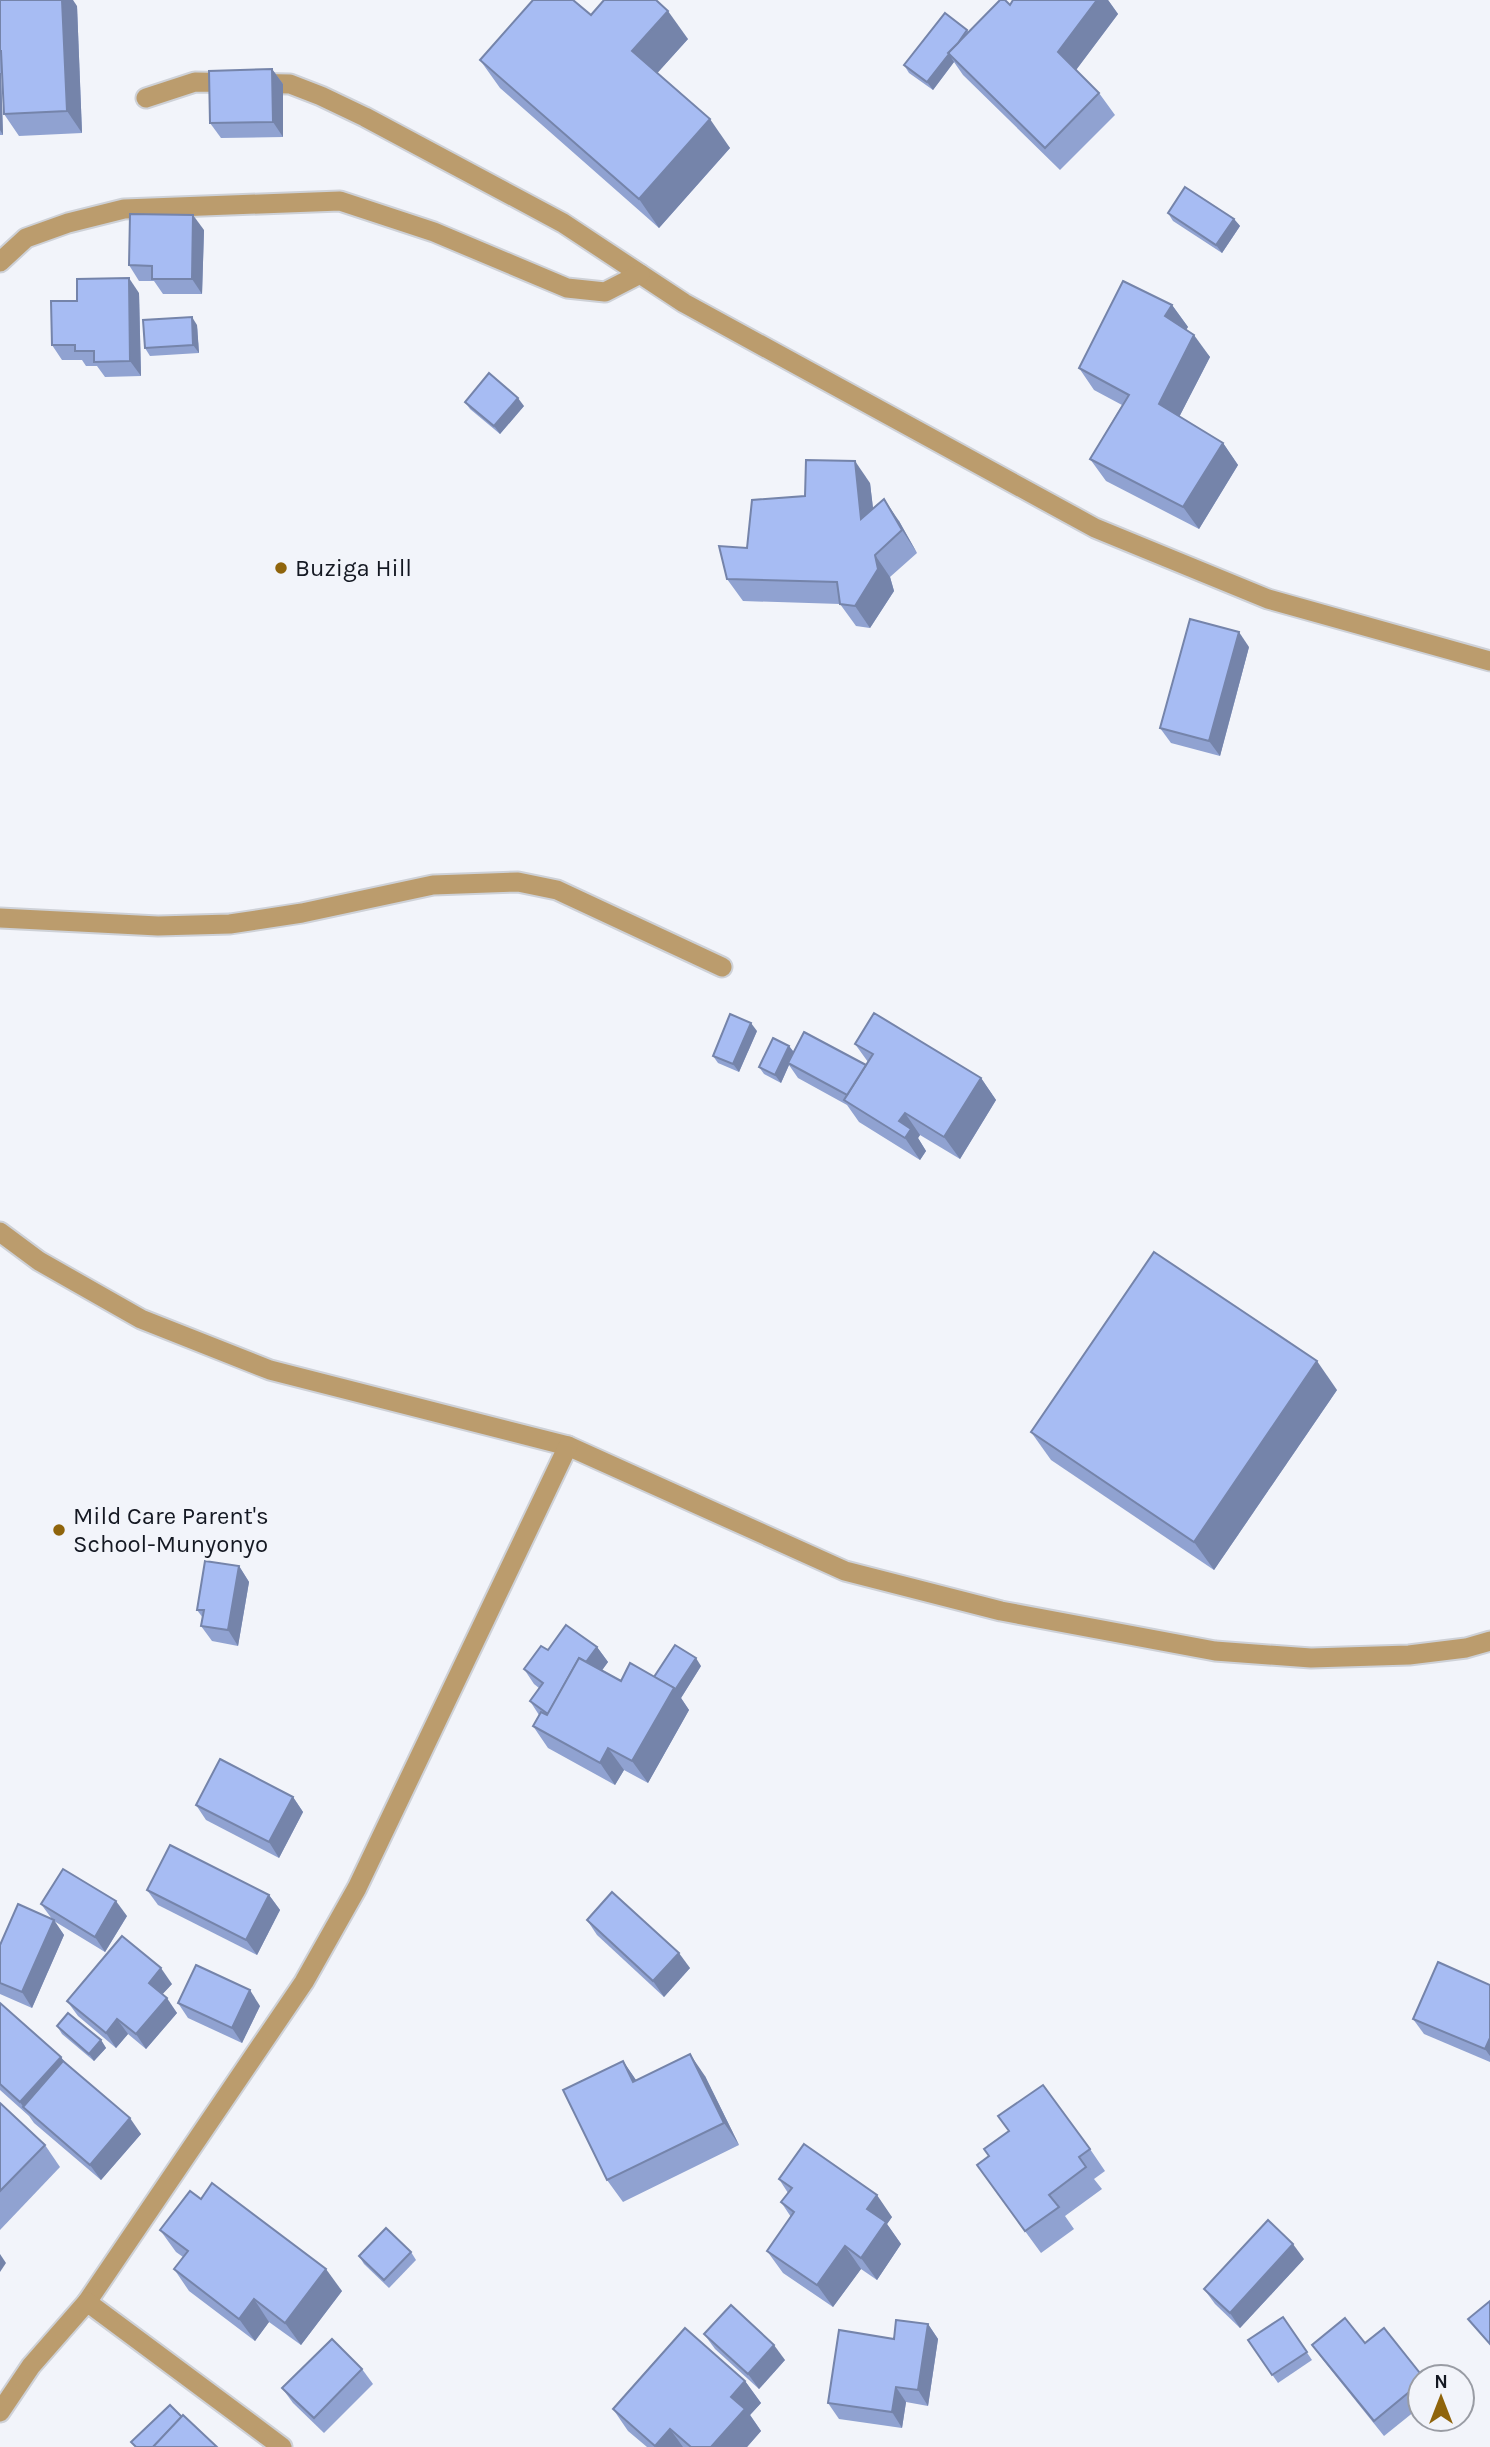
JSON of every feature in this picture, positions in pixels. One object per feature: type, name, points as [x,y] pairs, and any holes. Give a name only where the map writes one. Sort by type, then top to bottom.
[{"type":"street","points":[[146,97],[195,82],[290,85],[365,117],[563,223],[684,303],[1095,528],[1268,599],[1490,661]]},
{"type":"street","points":[[0,262],[26,238],[68,223],[124,209],[340,201],[434,232],[568,288],[605,292],[640,274]]},
{"type":"street","points":[[0,918],[158,926],[230,924],[302,913],[433,885],[517,882],[557,890],[722,967]]},
{"type":"street","points":[[0,1232],[39,1262],[141,1319],[270,1370],[568,1446],[845,1571],[1001,1611],[1215,1651],[1311,1658],[1409,1655],[1465,1648],[1490,1641]]},
{"type":"street","points":[[0,2412],[31,2366],[87,2302],[304,1982],[330,1938],[357,1888],[568,1446]]},
{"type":"street","points":[[87,2302],[282,2447]]},
{"type":"building","points":[[0,0],[62,0],[67,111],[4,114]]},
{"type":"building","points":[[533,0],[573,0],[591,15],[604,0],[656,0],[668,11],[632,51],[710,119],[639,199],[480,60]]},
{"type":"building","points":[[1000,0],[1005,0],[1010,5],[1013,0],[1097,0],[1058,52],[1099,93],[1045,148],[948,53]]},
{"type":"building","points":[[945,13],[967,30],[927,82],[904,65]]},
{"type":"building","points":[[272,69],[273,122],[210,123],[209,71]]},
{"type":"building","points":[[1185,187],[1234,219],[1216,245],[1168,213]]},
{"type":"building","points":[[130,214],[193,215],[192,279],[152,279],[152,266],[129,265]]},
{"type":"building","points":[[129,278],[130,361],[94,362],[94,351],[75,351],[75,345],[52,345],[51,301],[77,301],[77,279]]},
{"type":"building","points":[[1123,281],[1172,305],[1165,316],[1194,335],[1159,404],[1223,443],[1183,507],[1090,459],[1129,395],[1079,368]]},
{"type":"building","points":[[192,317],[193,345],[145,348],[143,320]]},
{"type":"building","points":[[489,373],[518,398],[494,426],[465,402]]},
{"type":"building","points":[[806,460],[855,461],[861,519],[884,499],[902,530],[875,555],[878,569],[855,606],[840,604],[837,582],[727,579],[719,546],[747,548],[752,500],[805,496]]},
{"type":"building","points":[[1190,619],[1239,632],[1209,741],[1160,728]]},
{"type":"building","points":[[874,1013],[981,1078],[944,1137],[905,1113],[899,1121],[911,1129],[905,1138],[844,1100],[873,1054],[855,1044]]},
{"type":"building","points":[[730,1014],[751,1023],[733,1064],[713,1056]]},
{"type":"building","points":[[804,1032],[866,1065],[847,1095],[788,1063]]},
{"type":"building","points":[[773,1038],[789,1046],[775,1075],[759,1067]]},
{"type":"building","points":[[1154,1252],[1317,1361],[1194,1542],[1031,1432]]},
{"type":"building","points":[[205,1561],[239,1566],[228,1630],[201,1626],[204,1610],[197,1610]]},
{"type":"building","points":[[566,1625],[597,1647],[586,1662],[579,1658],[548,1714],[530,1701],[543,1683],[524,1669],[541,1646],[548,1650]]},
{"type":"building","points":[[675,1645],[696,1658],[675,1690],[654,1677]]},
{"type":"building","points":[[579,1658],[621,1681],[630,1663],[674,1688],[632,1761],[608,1748],[600,1763],[533,1726],[541,1712],[547,1715]]},
{"type":"building","points":[[220,1759],[293,1797],[269,1842],[196,1805]]},
{"type":"building","points":[[170,1845],[269,1895],[246,1940],[147,1890]]},
{"type":"building","points":[[63,1869],[116,1901],[95,1937],[41,1904]]},
{"type":"building","points":[[612,1892],[679,1953],[653,1981],[587,1920]]},
{"type":"building","points":[[18,1904],[54,1920],[22,1992],[0,1983],[0,1945]]},
{"type":"building","points":[[122,1936],[161,1968],[149,1983],[167,1998],[136,2034],[117,2019],[106,2033],[67,2001]]},
{"type":"building","points":[[1438,1962],[1490,1985],[1490,2038],[1485,2049],[1413,2019]]},
{"type":"building","points":[[196,1965],[250,1990],[232,2028],[178,2003]]},
{"type":"building","points":[[0,2003],[61,2057],[20,2102],[0,2084]]},
{"type":"building","points":[[68,2013],[101,2040],[89,2054],[57,2026]]},
{"type":"building","points":[[690,2054],[724,2123],[607,2180],[563,2090],[623,2061],[633,2082]]},
{"type":"building","points":[[63,2061],[130,2118],[90,2165],[23,2107]]},
{"type":"building","points":[[1043,2085],[1090,2149],[1079,2157],[1086,2167],[1049,2195],[1059,2207],[1025,2231],[977,2165],[989,2156],[984,2149],[1009,2131],[998,2116]]},
{"type":"building","points":[[0,2103],[45,2145],[0,2191]]},
{"type":"building","points":[[804,2144],[877,2195],[867,2209],[886,2222],[861,2258],[845,2246],[817,2285],[767,2251],[794,2212],[781,2202],[792,2188],[779,2179]]},
{"type":"building","points":[[212,2183],[326,2269],[285,2323],[254,2299],[239,2319],[174,2269],[188,2251],[160,2230],[190,2191],[201,2199]]},
{"type":"building","points":[[1268,2220],[1293,2244],[1230,2313],[1204,2289]]},
{"type":"building","points":[[386,2228],[411,2252],[384,2280],[359,2256]]},
{"type":"building","points":[[1490,2301],[1490,2344],[1468,2319]]},
{"type":"building","points":[[731,2305],[774,2345],[748,2374],[704,2334]]},
{"type":"building","points":[[1283,2317],[1307,2352],[1272,2375],[1248,2340]]},
{"type":"building","points":[[1345,2318],[1365,2343],[1384,2328],[1412,2363],[1406,2363],[1406,2395],[1374,2421],[1312,2345]]},
{"type":"building","points":[[896,2320],[928,2324],[918,2390],[896,2387],[892,2412],[828,2403],[839,2330],[894,2339]]},
{"type":"building","points":[[685,2328],[745,2381],[731,2397],[745,2409],[711,2447],[691,2447],[670,2429],[655,2446],[613,2409]]},
{"type":"building","points":[[332,2339],[362,2369],[314,2418],[282,2388]]},
{"type":"building","points":[[170,2405],[182,2417],[153,2447],[136,2447],[131,2442]]},
{"type":"building","points":[[183,2415],[217,2447],[153,2447]]},
{"type":"place","name":"Buziga Hill","points":[[281,568]]},
{"type":"place","name":"Mild Care Parent's School-Munyonyo","points":[[59,1530]]}]
